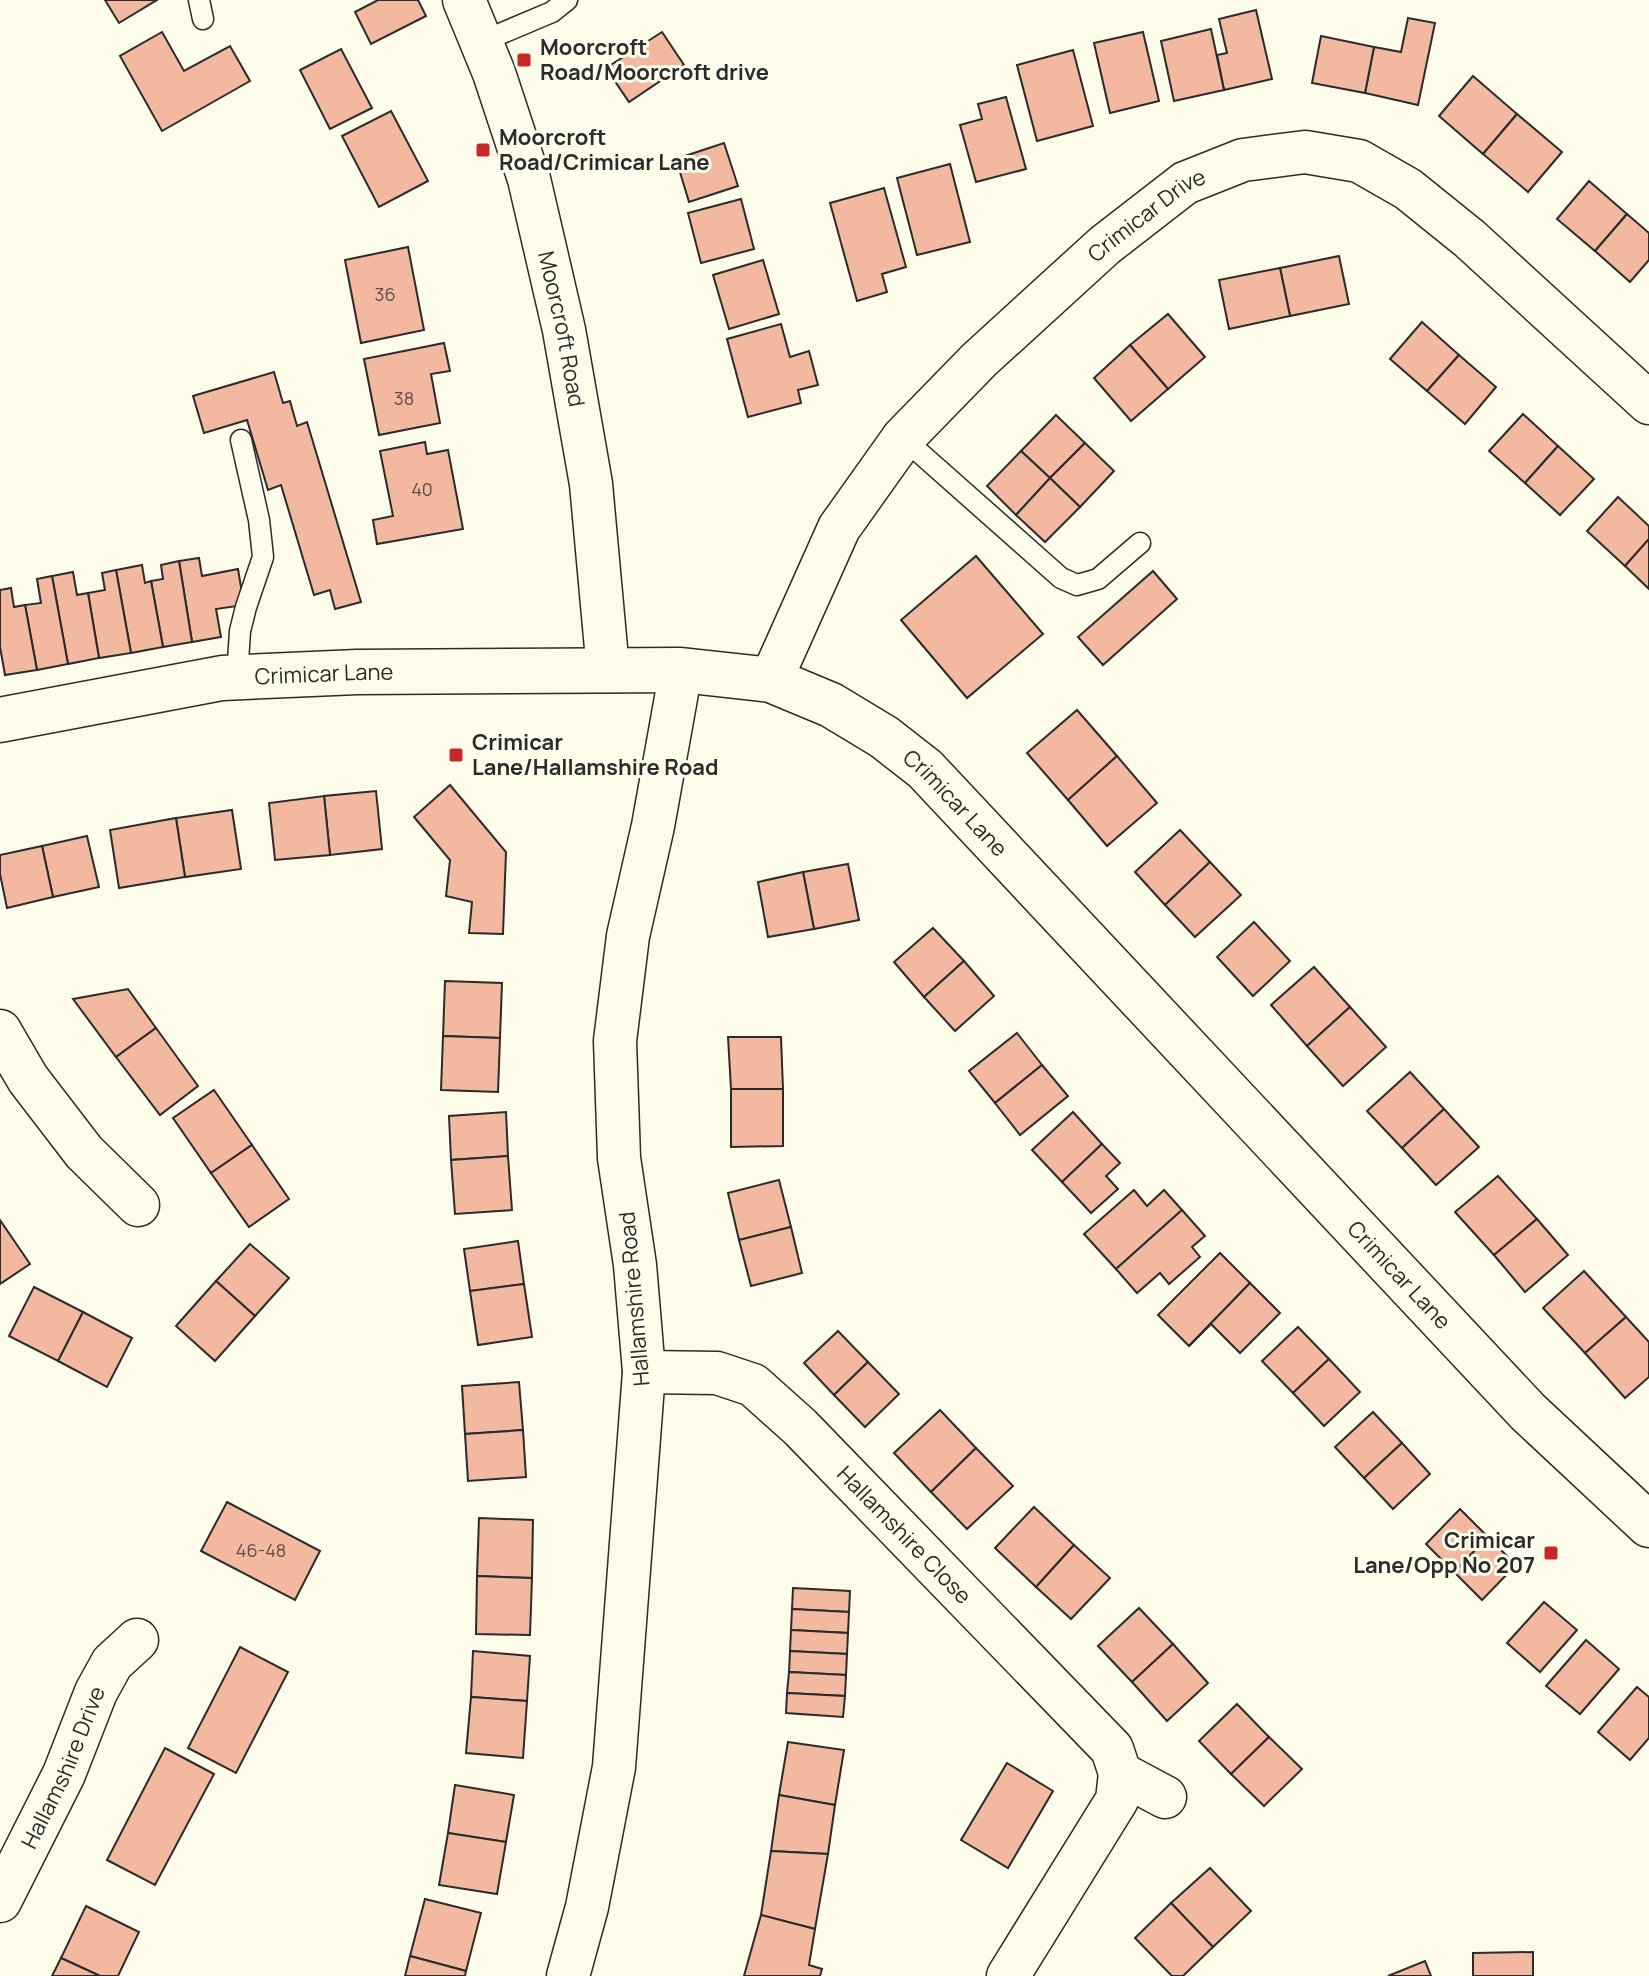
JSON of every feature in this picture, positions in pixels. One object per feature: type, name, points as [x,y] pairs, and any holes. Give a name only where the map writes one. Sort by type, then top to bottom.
[{"type":"street","name":"Moorcroft Road","points":[[464,0],[494,73],[529,179],[564,330],[591,484],[608,670]]},
{"type":"street","name":"Crimicar Drive","points":[[771,680],[839,528],[903,438],[979,360],[1105,245],[1185,183],[1243,160],[1305,152],[1359,161],[1408,189],[1470,239],[1649,403]]},
{"type":"street","name":"Crimicar Lane","points":[[0,720],[207,681],[357,672],[681,670],[771,680],[831,705],[884,737],[925,769],[1528,1412],[1649,1525]]},
{"type":"street","name":"Hallamshire Road","points":[[568,1976],[587,1907],[614,1767],[644,1372],[635,1265],[619,1158],[615,1041],[628,936],[653,826],[681,670]]},
{"type":"street","points":[[0,1031],[28,1079],[84,1152],[138,1205]]},
{"type":"street","name":"Hallamshire Close","points":[[644,1372],[717,1373],[753,1385],[800,1427],[1112,1749],[1120,1773]]},
{"type":"street","name":"Hallamshire Drive","points":[[0,1901],[64,1774],[96,1692],[112,1663],[137,1640]]},
{"type":"street","points":[[1008,1976],[1117,1800],[1120,1773],[1165,1797]]},
{"type":"lane","points":[[481,42],[552,12],[567,0]]},
{"type":"lane","points":[[903,438],[1061,578],[1077,585],[1098,579],[1140,543]]},
{"type":"lane","points":[[237,677],[240,631],[263,557],[259,520],[241,440]]},
{"type":"building","points":[[105,0],[157,0],[119,23]]},
{"type":"building","points":[[378,0],[418,0],[426,16],[371,44],[355,12]]},
{"type":"building","points":[[1256,10],[1272,79],[1224,90],[1217,55],[1227,53],[1219,19]]},
{"type":"building","points":[[1408,18],[1435,23],[1418,105],[1365,93],[1374,47],[1401,52]]},
{"type":"building","points":[[1211,29],[1224,90],[1174,101],[1161,41]]},
{"type":"building","points":[[162,32],[184,71],[230,46],[250,81],[162,131],[120,56]]},
{"type":"building","points":[[662,32],[684,65],[629,102],[606,68]]},
{"type":"building","points":[[1143,32],[1159,101],[1110,113],[1094,43]]},
{"type":"building","points":[[1321,36],[1374,47],[1365,93],[1312,83]]},
{"type":"building","points":[[341,49],[372,108],[330,129],[300,70]]},
{"type":"building","points":[[1073,50],[1093,126],[1037,141],[1017,65]]},
{"type":"building","points":[[1473,76],[1517,114],[1483,154],[1439,116]]},
{"type":"building","points":[[1006,97],[1026,169],[976,182],[960,125],[982,119],[978,104]]},
{"type":"building","points":[[391,111],[428,181],[379,207],[342,136]]},
{"type":"building","points":[[1517,114],[1562,152],[1528,192],[1483,154]]},
{"type":"building","points":[[724,143],[738,186],[689,202],[676,159]]},
{"type":"building","points":[[950,164],[970,242],[917,255],[897,178]]},
{"type":"building","points":[[1589,181],[1627,214],[1595,251],[1557,219]]},
{"type":"building","points":[[884,188],[906,267],[882,274],[887,292],[857,301],[830,203]]},
{"type":"building","points":[[741,199],[754,249],[701,263],[688,213]]},
{"type":"building","points":[[1627,214],[1649,233],[1649,260],[1630,282],[1595,251]]},
{"type":"building","points":[[408,247],[424,330],[361,343],[345,260]]},
{"type":"building","points":[[1339,256],[1349,304],[1290,316],[1280,268]]},
{"type":"building","points":[[763,260],[779,314],[729,329],[713,275]]},
{"type":"building","points":[[1280,268],[1290,316],[1229,329],[1219,280]]},
{"type":"building","points":[[1168,314],[1205,357],[1168,389],[1130,345]]},
{"type":"building","points":[[1422,322],[1459,355],[1427,391],[1390,359]]},
{"type":"building","points":[[781,324],[790,357],[809,351],[818,385],[798,390],[801,403],[748,417],[727,339]]},
{"type":"building","points":[[444,343],[450,371],[431,374],[440,423],[379,435],[364,359]]},
{"type":"building","points":[[1130,345],[1168,389],[1131,421],[1094,378]]},
{"type":"building","points":[[1459,355],[1496,387],[1465,424],[1427,391]]},
{"type":"building","points":[[274,372],[283,403],[290,401],[297,426],[307,422],[361,602],[335,609],[330,590],[314,595],[281,485],[268,490],[247,420],[204,433],[193,396]]},
{"type":"building","points":[[1523,414],[1558,446],[1525,483],[1489,451]]},
{"type":"building","points":[[1056,415],[1085,443],[1050,478],[1021,451]]},
{"type":"building","points":[[425,442],[427,454],[448,450],[463,529],[377,544],[373,520],[393,516],[380,451]]},
{"type":"building","points":[[1085,443],[1114,471],[1080,507],[1050,478]]},
{"type":"building","points":[[1558,446],[1594,479],[1560,515],[1525,483]]},
{"type":"building","points":[[1021,451],[1050,478],[1016,515],[987,486]]},
{"type":"building","points":[[1050,478],[1080,507],[1045,542],[1016,515]]},
{"type":"building","points":[[1618,497],[1649,526],[1649,539],[1625,566],[1587,531]]},
{"type":"building","points":[[1649,539],[1649,589],[1625,566]]},
{"type":"building","points":[[976,556],[1043,634],[967,698],[901,620]]},
{"type":"building","points":[[199,558],[202,576],[238,569],[244,605],[216,609],[221,637],[192,642],[179,561]]},
{"type":"building","points":[[179,561],[192,642],[163,647],[151,581],[163,579],[161,565]]},
{"type":"building","points":[[142,565],[145,583],[151,581],[163,647],[131,653],[116,570]]},
{"type":"building","points":[[116,570],[131,653],[99,658],[88,593],[105,590],[102,573]]},
{"type":"building","points":[[1153,571],[1177,599],[1103,665],[1078,637]]},
{"type":"building","points":[[73,572],[77,595],[88,593],[99,658],[68,664],[52,576]]},
{"type":"building","points":[[52,576],[68,664],[37,670],[25,605],[41,603],[37,579]]},
{"type":"building","points":[[11,588],[14,607],[25,605],[37,670],[5,675],[0,647],[0,590]]},
{"type":"building","points":[[1077,710],[1117,756],[1068,800],[1027,753]]},
{"type":"building","points":[[1117,756],[1157,803],[1107,846],[1068,800]]},
{"type":"building","points":[[450,785],[506,852],[503,934],[469,933],[472,902],[446,896],[450,860],[414,817]]},
{"type":"building","points":[[376,791],[382,849],[330,855],[324,796]]},
{"type":"building","points":[[324,796],[330,855],[275,860],[269,803]]},
{"type":"building","points":[[232,810],[241,869],[185,877],[176,818]]},
{"type":"building","points":[[176,818],[185,877],[119,888],[110,830]]},
{"type":"building","points":[[1180,830],[1210,862],[1165,905],[1135,872]]},
{"type":"building","points":[[87,836],[99,887],[53,897],[42,846]]},
{"type":"building","points":[[42,846],[53,897],[7,908],[0,874],[0,855]]},
{"type":"building","points":[[1210,862],[1241,895],[1195,937],[1165,905]]},
{"type":"building","points":[[848,864],[859,920],[814,929],[803,872]]},
{"type":"building","points":[[803,872],[814,929],[768,937],[758,882]]},
{"type":"building","points":[[1254,922],[1290,961],[1253,996],[1217,957]]},
{"type":"building","points":[[933,928],[964,961],[924,997],[894,962]]},
{"type":"building","points":[[964,961],[994,996],[955,1031],[924,997]]},
{"type":"building","points":[[1314,967],[1350,1007],[1307,1046],[1271,1005]]},
{"type":"building","points":[[445,981],[502,983],[500,1038],[443,1036]]},
{"type":"building","points":[[128,989],[156,1028],[116,1057],[73,999]]},
{"type":"building","points":[[1350,1007],[1386,1047],[1343,1086],[1307,1046]]},
{"type":"building","points":[[156,1028],[198,1086],[160,1115],[116,1057]]},
{"type":"building","points":[[1017,1033],[1042,1065],[995,1103],[969,1071]]},
{"type":"building","points":[[443,1036],[500,1038],[498,1092],[441,1090]]},
{"type":"building","points":[[728,1037],[781,1037],[783,1089],[731,1089]]},
{"type":"building","points":[[1042,1065],[1068,1096],[1020,1135],[995,1103]]},
{"type":"building","points":[[1410,1072],[1444,1109],[1402,1148],[1367,1111]]},
{"type":"building","points":[[731,1089],[783,1089],[783,1146],[731,1147]]},
{"type":"building","points":[[214,1090],[252,1145],[211,1173],[173,1118]]},
{"type":"building","points":[[1444,1109],[1479,1147],[1436,1185],[1402,1148]]},
{"type":"building","points":[[506,1112],[508,1156],[451,1160],[449,1116]]},
{"type":"building","points":[[1073,1112],[1102,1144],[1062,1182],[1032,1150]]},
{"type":"building","points":[[1102,1144],[1120,1163],[1106,1176],[1118,1189],[1091,1213],[1062,1182]]},
{"type":"building","points":[[252,1145],[289,1199],[249,1227],[211,1173]]},
{"type":"building","points":[[508,1156],[512,1210],[455,1214],[451,1160]]},
{"type":"building","points":[[1498,1176],[1537,1219],[1494,1255],[1455,1212]]},
{"type":"building","points":[[779,1180],[791,1227],[739,1240],[728,1193]]},
{"type":"building","points":[[1134,1190],[1147,1206],[1164,1190],[1182,1210],[1116,1269],[1084,1234]]},
{"type":"building","points":[[1182,1210],[1205,1236],[1192,1247],[1200,1257],[1169,1284],[1160,1273],[1137,1293],[1116,1269]]},
{"type":"building","points":[[1537,1219],[1568,1255],[1525,1292],[1494,1255]]},
{"type":"building","points":[[0,1220],[30,1264],[0,1284]]},
{"type":"building","points":[[791,1227],[802,1273],[751,1286],[739,1240]]},
{"type":"building","points":[[518,1241],[524,1284],[470,1291],[464,1249]]},
{"type":"building","points":[[250,1244],[289,1278],[255,1316],[216,1281]]},
{"type":"building","points":[[1220,1253],[1250,1283],[1189,1346],[1158,1315]]},
{"type":"building","points":[[1584,1271],[1626,1317],[1585,1353],[1543,1308]]},
{"type":"building","points":[[216,1281],[255,1316],[215,1361],[176,1326]]},
{"type":"building","points":[[1250,1283],[1280,1313],[1240,1353],[1211,1324],[1189,1346]]},
{"type":"building","points":[[524,1284],[532,1337],[478,1345],[470,1291]]},
{"type":"building","points":[[34,1287],[83,1312],[58,1361],[9,1336]]},
{"type":"building","points":[[83,1312],[132,1338],[107,1387],[58,1361]]},
{"type":"building","points":[[1626,1317],[1649,1342],[1649,1377],[1625,1398],[1585,1353]]},
{"type":"building","points":[[1298,1327],[1329,1359],[1293,1393],[1262,1361]]},
{"type":"building","points":[[838,1331],[868,1362],[834,1395],[804,1363]]},
{"type":"building","points":[[1329,1359],[1360,1392],[1324,1426],[1293,1393]]},
{"type":"building","points":[[868,1362],[899,1394],[865,1427],[834,1395]]},
{"type":"building","points":[[519,1382],[523,1430],[465,1434],[462,1386]]},
{"type":"building","points":[[940,1410],[976,1448],[931,1492],[894,1453]]},
{"type":"building","points":[[1373,1412],[1402,1443],[1364,1478],[1335,1447]]},
{"type":"building","points":[[523,1430],[526,1477],[468,1481],[465,1434]]},
{"type":"building","points":[[1402,1443],[1430,1474],[1393,1509],[1364,1478]]},
{"type":"building","points":[[976,1448],[1013,1486],[967,1529],[931,1492]]},
{"type":"building","points":[[227,1502],[320,1551],[295,1600],[201,1551]]},
{"type":"building","points":[[1034,1507],[1074,1545],[1036,1587],[995,1548]]},
{"type":"building","points":[[1460,1509],[1488,1537],[1454,1572],[1426,1544]]},
{"type":"building","points":[[479,1518],[533,1520],[532,1578],[477,1576]]},
{"type":"building","points":[[1488,1537],[1516,1565],[1482,1600],[1454,1572]]},
{"type":"building","points":[[1074,1545],[1110,1578],[1071,1619],[1036,1587]]},
{"type":"building","points":[[477,1576],[532,1578],[530,1635],[476,1634]]},
{"type":"building","points":[[793,1588],[850,1591],[849,1612],[792,1609]]},
{"type":"building","points":[[1544,1602],[1577,1630],[1540,1672],[1507,1643]]},
{"type":"building","points":[[1139,1608],[1173,1644],[1132,1682],[1098,1646]]},
{"type":"building","points":[[792,1609],[849,1612],[848,1633],[791,1630]]},
{"type":"building","points":[[791,1630],[848,1633],[847,1654],[790,1651]]},
{"type":"building","points":[[1586,1640],[1619,1669],[1580,1714],[1546,1686]]},
{"type":"building","points":[[1173,1644],[1208,1683],[1167,1721],[1132,1682]]},
{"type":"building","points":[[240,1647],[288,1672],[236,1773],[188,1748]]},
{"type":"building","points":[[473,1651],[530,1656],[527,1701],[471,1697]]},
{"type":"building","points":[[790,1651],[847,1654],[846,1675],[789,1672]]},
{"type":"building","points":[[789,1672],[846,1675],[845,1696],[787,1693]]},
{"type":"building","points":[[1637,1687],[1649,1697],[1649,1738],[1630,1760],[1598,1732]]},
{"type":"building","points":[[787,1693],[845,1696],[843,1717],[786,1713]]},
{"type":"building","points":[[471,1697],[527,1701],[523,1758],[466,1753]]},
{"type":"building","points":[[1237,1704],[1269,1737],[1231,1774],[1199,1741]]},
{"type":"building","points":[[1269,1737],[1302,1769],[1264,1806],[1231,1774]]},
{"type":"building","points":[[788,1742],[844,1750],[835,1805],[779,1795]]},
{"type":"building","points":[[165,1748],[214,1774],[155,1885],[107,1860]]},
{"type":"building","points":[[1007,1763],[1053,1791],[1008,1868],[961,1840]]},
{"type":"building","points":[[455,1785],[514,1795],[506,1842],[448,1833]]},
{"type":"building","points":[[779,1795],[835,1805],[828,1854],[771,1851]]},
{"type":"building","points":[[448,1833],[506,1842],[497,1894],[439,1885]]},
{"type":"building","points":[[771,1851],[828,1854],[815,1929],[761,1915]]},
{"type":"building","points":[[1210,1868],[1251,1911],[1213,1947],[1171,1903]]},
{"type":"building","points":[[425,1899],[481,1913],[466,1971],[410,1956]]},
{"type":"building","points":[[1171,1903],[1213,1947],[1183,1976],[1172,1976],[1135,1938]]},
{"type":"building","points":[[86,1906],[139,1932],[118,1976],[100,1976],[61,1958]]},
{"type":"building","points":[[761,1915],[815,1929],[809,1965],[822,1969],[820,1976],[744,1976]]},
{"type":"building","points":[[1533,1952],[1533,1976],[1473,1976],[1473,1953]]},
{"type":"building","points":[[410,1956],[466,1971],[465,1976],[405,1976]]},
{"type":"building","points":[[61,1958],[100,1976],[52,1976]]},
{"type":"building","points":[[1425,1961],[1431,1976],[1388,1976]]},
{"type":"place","name":"Moorcroft Road/Moorcroft drive","points":[[524,60]]},
{"type":"place","name":"Moorcroft Road/Crimicar Lane","points":[[483,150]]},
{"type":"place","name":"Crimicar Lane/Hallamshire Road","points":[[456,755]]},
{"type":"place","name":"Crimicar Lane/Opp No 207","points":[[1551,1553]]}]
